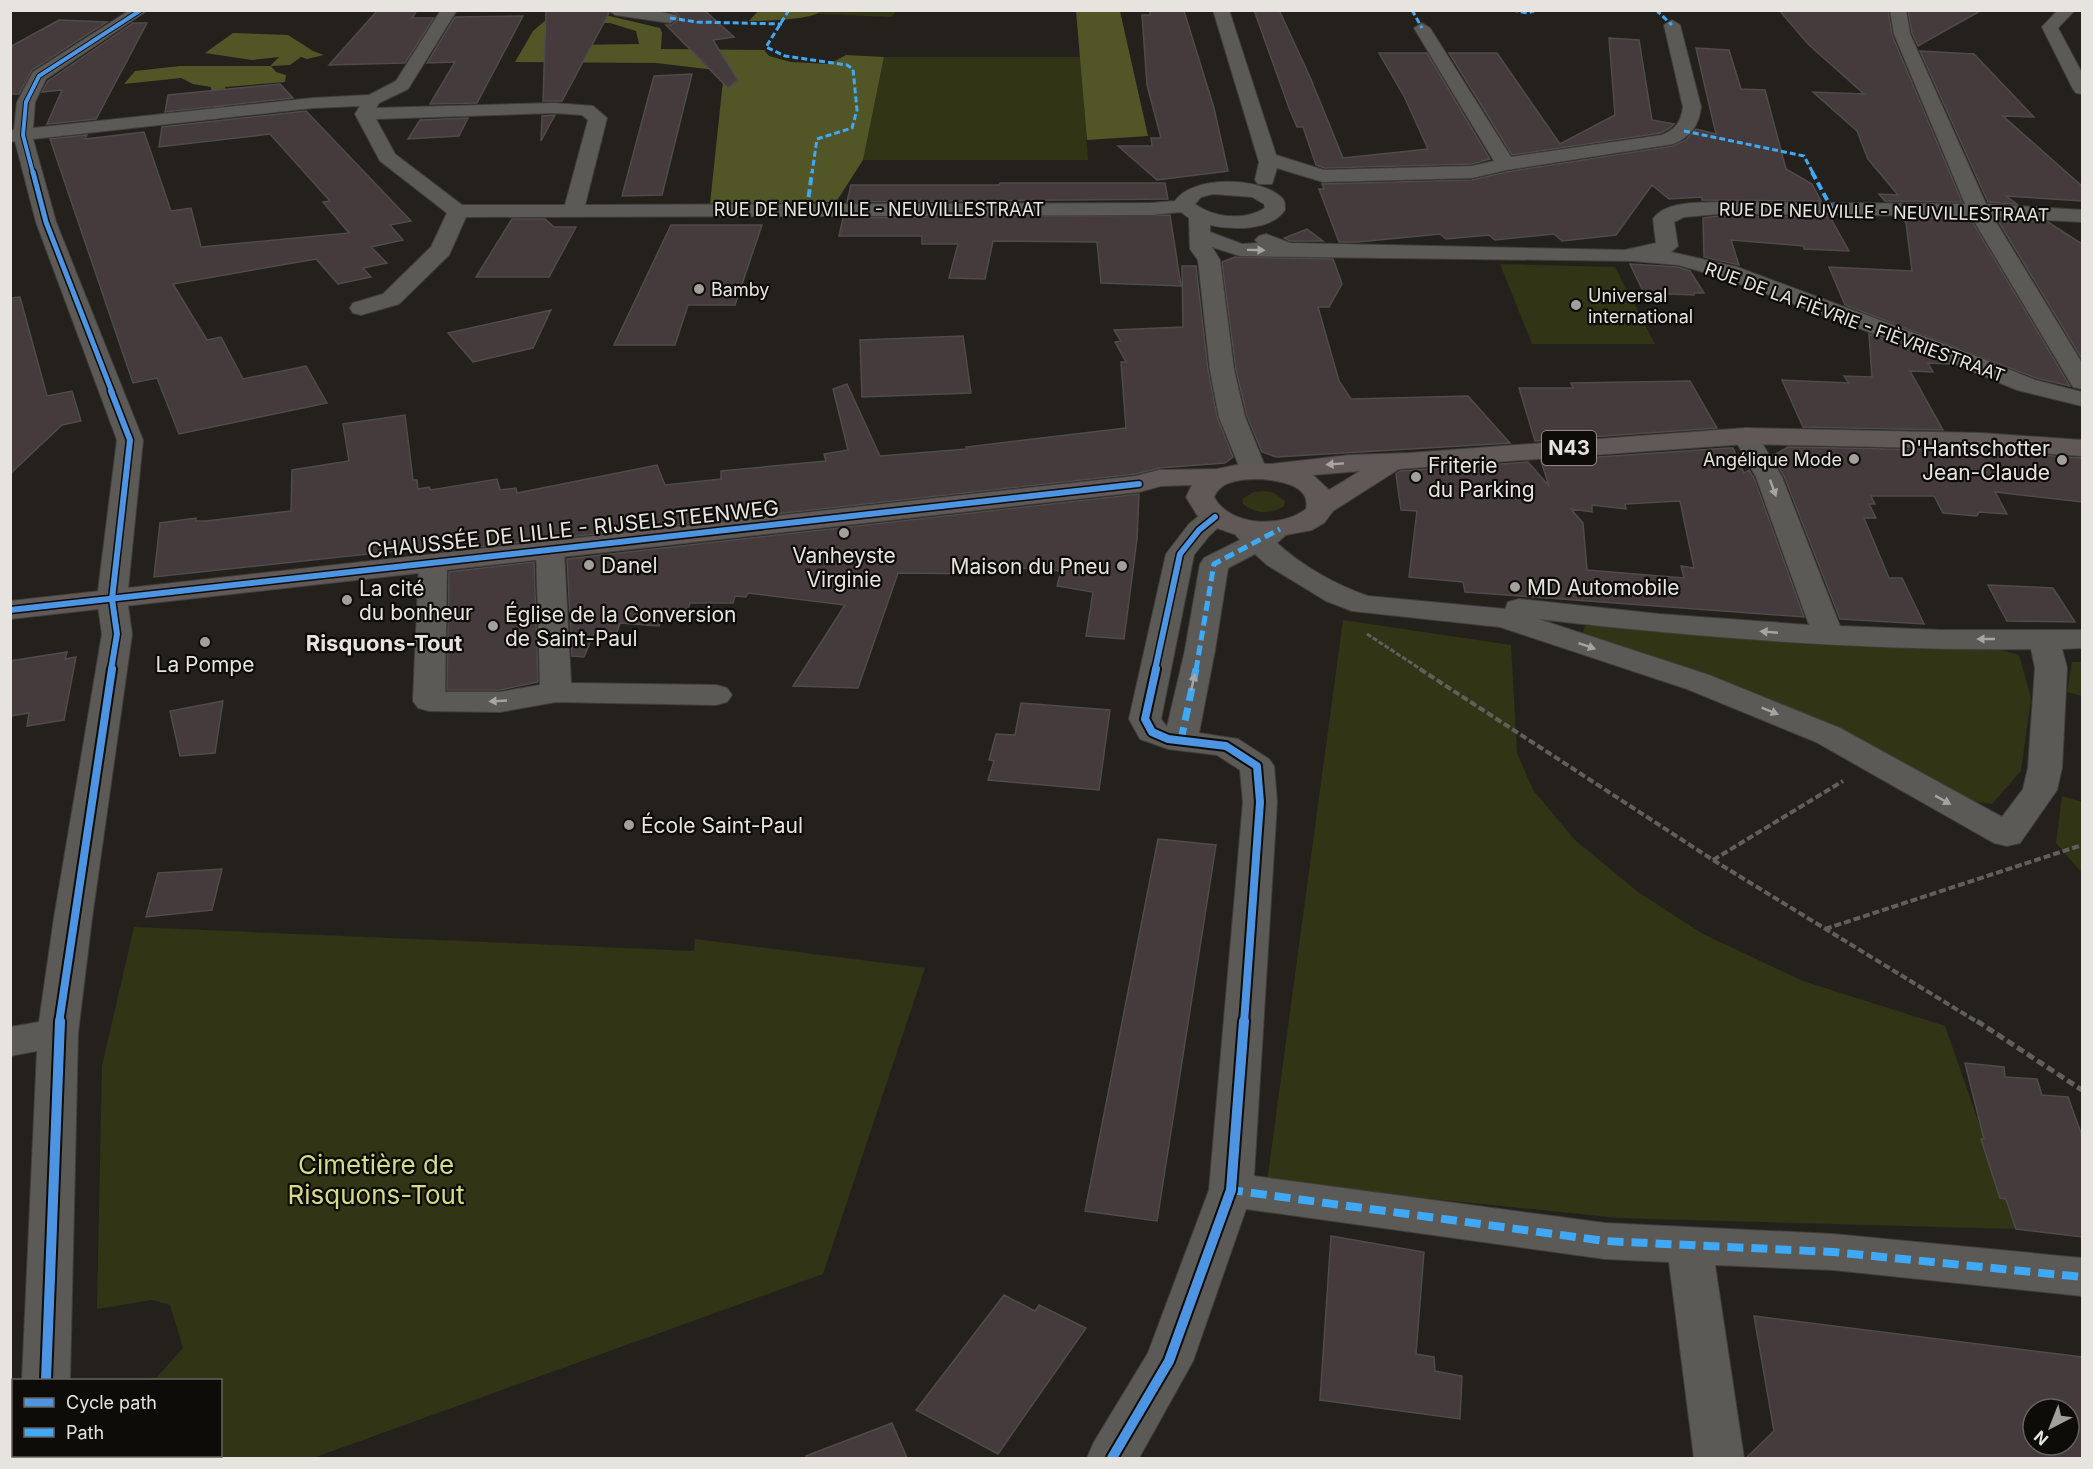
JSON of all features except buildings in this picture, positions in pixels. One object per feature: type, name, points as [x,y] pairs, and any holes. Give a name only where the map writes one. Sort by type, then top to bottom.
[{"type":"main road","name":"N43","points":[[1219,477],[1324,465],[1746,436],[1959,440],[2082,448]]},
{"type":"main road","name":"N43","points":[[1249,524],[1314,517],[1322,506],[1393,461]]},
{"type":"main road","name":"N43","points":[[1262,471],[1292,476],[1309,484],[1320,495],[1322,506]]},
{"type":"main road","name":"CHAUSSÉE DE LILLE - RIJSELSTEENWEG","points":[[10,610],[114,617],[433,563],[1139,484],[1159,478],[1219,477]]},
{"type":"main road","points":[[1219,477],[1205,486],[1200,497],[1249,524]]},
{"type":"main road","name":"CHAUSSÉE DE LILLE - RIJSELSTEENWEG","points":[[1139,484],[1174,491],[1249,524]]},
{"type":"street","points":[[46,1379],[58,1033],[114,617],[130,440],[46,222],[17,136],[26,102],[39,76],[141,10]]},
{"type":"street","points":[[368,107],[402,85],[449,10]]},
{"type":"street","points":[[615,10],[670,18]]},
{"type":"street","points":[[1221,10],[1265,182],[1274,201],[1275,210],[1251,219],[1194,219],[1185,201],[1188,196],[1206,189],[1232,188],[1265,182],[1323,176],[1472,172],[1506,164],[1646,145],[1678,136],[1686,129],[1691,119],[1692,107],[1672,25]]},
{"type":"street","points":[[1898,10],[1902,34],[1978,210],[2082,382]]},
{"type":"street","points":[[2068,10],[2050,27],[2082,89]]},
{"type":"street","points":[[1422,28],[1506,164]]},
{"type":"street","points":[[17,136],[313,103],[368,107],[587,110],[598,118],[574,209]]},
{"type":"street","points":[[361,308],[391,299],[441,249],[458,211],[435,196],[387,157],[368,107]]},
{"type":"street","name":"RUE DE NEUVILLE - NEUVILLESTRAAT","points":[[458,211],[1151,209],[1194,219],[1216,252],[1286,249],[1625,256],[1656,251],[1667,246],[1663,219],[1680,211],[1718,208],[1978,210],[2082,216]]},
{"type":"street","points":[[1251,219],[1216,252],[1222,370],[1229,405],[1262,471]]},
{"type":"street","name":"RUE DE NEUVILLE - NEUVILLESTRAAT","points":[[1251,219],[1257,234],[1272,244],[1286,249]]},
{"type":"street","name":"RUE DE LA FIÈVRIE - FIÈVRIESTRAAT","points":[[1625,256],[1679,259],[1729,272],[1958,357],[2026,385],[2082,399]]},
{"type":"street","points":[[1746,436],[1769,477],[1828,636]]},
{"type":"street","points":[[1112,1458],[1169,1361],[1231,1190],[1260,802],[1257,766],[1226,746],[1168,739],[1152,732],[1146,718],[1180,554],[1199,530],[1249,524],[1324,573],[1364,591],[1557,623],[1828,735],[2007,835],[2040,790],[2045,768],[2051,669],[2044,639]]},
{"type":"street","points":[[1249,524],[1277,559],[1336,595],[1363,605],[1557,623],[1828,636],[2082,639]]},
{"type":"street","points":[[1181,740],[1200,651],[1214,564],[1243,547],[1249,524]]},
{"type":"street","points":[[550,550],[556,692]]},
{"type":"street","points":[[433,563],[429,701],[500,702],[556,692],[716,695]]},
{"type":"street","points":[[10,1042],[58,1033]]},
{"type":"street","points":[[1231,1190],[1605,1241],[1833,1252],[2082,1277]]},
{"type":"street","points":[[1690,1246],[1719,1458]]},
{"type":"path","points":[[1354,601],[1345,611],[1351,623],[1713,860],[1985,1026],[2082,1090]]},
{"type":"path","points":[[1713,860],[1874,761]]},
{"type":"path","points":[[1825,929],[2082,845]]},
{"type":"green space","points":[[821,10],[896,11],[892,17],[818,14]]},
{"type":"green space","points":[[758,11],[821,11],[798,18],[749,21]]},
{"type":"green space","points":[[1076,11],[1120,11],[1148,136],[1087,140]]},
{"type":"green space","points":[[597,13],[660,28],[661,49],[764,50],[769,56],[791,62],[829,64],[846,55],[884,57],[863,160],[836,202],[710,204],[724,71],[656,63],[515,62],[533,31],[546,20],[572,45],[639,44],[636,31],[610,23],[580,23]]},
{"type":"green space","points":[[233,33],[288,35],[313,51],[324,55],[307,59],[301,57],[290,65],[271,66],[276,72],[286,75],[285,82],[225,87],[227,106],[213,109],[211,87],[193,84],[181,78],[124,84],[135,71],[180,66],[270,66],[279,57],[252,60],[205,53]]},
{"type":"green space","points":[[884,57],[1081,57],[1088,160],[863,160]]},
{"type":"green space","name":"Universal international","points":[[1500,264],[1615,267],[1655,344],[1532,344]]},
{"type":"green space","points":[[1254,492],[1274,493],[1285,501],[1284,506],[1274,511],[1263,512],[1253,510],[1243,504],[1242,499]]},
{"type":"green space","points":[[1343,620],[1511,645],[1517,753],[1533,790],[1575,840],[1638,892],[1703,934],[1803,981],[1945,1026],[2016,1229],[1619,1218],[1267,1182]]},
{"type":"green space","points":[[1608,625],[1811,643],[1940,649],[1994,648],[2019,655],[2031,698],[2021,771],[1992,804],[1966,800],[1582,635],[1585,626]]},
{"type":"green space","points":[[2072,662],[2082,662],[2082,696],[2067,692]]},
{"type":"green space","points":[[2062,796],[2082,802],[2082,873],[2056,843]]},
{"type":"green space","name":"Cimetière de Risquons-Tout","points":[[134,927],[694,951],[695,939],[925,968],[823,1274],[313,1458],[104,1458],[222,1457],[222,1379],[144,1379],[157,1377],[183,1348],[170,1305],[152,1300],[97,1309],[102,1066]]},
{"type":"marked path","points":[[789,10],[766,47],[785,56],[847,65],[853,69],[857,110],[852,128],[817,139],[807,209]]},
{"type":"marked path","points":[[1412,10],[1422,28]]},
{"type":"marked path","points":[[1512,10],[1528,13],[1536,10]]},
{"type":"marked path","points":[[1656,10],[1672,25]]},
{"type":"marked path","points":[[670,18],[697,22],[782,24]]},
{"type":"marked path","points":[[1684,131],[1804,156],[1832,209]]},
{"type":"marked path","points":[[1181,740],[1200,650],[1214,564],[1280,529]]},
{"type":"marked path","points":[[1231,1186],[1231,1190],[1605,1241],[1833,1252],[2082,1277]]},
{"type":"cycle path","points":[[46,1379],[58,1033],[73,918],[117,634],[112,599],[130,440],[46,222],[23,135],[26,102],[39,76],[141,10]]},
{"type":"cycle path","points":[[10,610],[1139,484]]},
{"type":"cycle path","points":[[1112,1458],[1169,1361],[1231,1190],[1260,802],[1257,766],[1226,746],[1168,739],[1152,732],[1145,719],[1180,554],[1199,530],[1215,517]]},
{"type":"place","name":"Bamby","points":[[699,289]]},
{"type":"place","name":"Universal international","points":[[1576,305]]},
{"type":"place","name":"Angélique Mode","points":[[1854,459]]},
{"type":"place","name":"D'Hantschotter Jean-Claude","points":[[2062,460]]},
{"type":"place","name":"Friterie du Parking","points":[[1416,477]]},
{"type":"place","name":"Vanheyste Virginie","points":[[844,533]]},
{"type":"place","name":"Danel","points":[[589,565]]},
{"type":"place","name":"Maison du Pneu","points":[[1122,566]]},
{"type":"place","name":"MD Automobile","points":[[1515,587]]},
{"type":"place","name":"La cité du bonheur","points":[[347,600]]},
{"type":"place","name":"Église de la Conversion de Saint-Paul","points":[[493,626]]},
{"type":"place","name":"La Pompe","points":[[205,642]]},
{"type":"place","name":"École Saint-Paul","points":[[629,825]]},
{"type":"district","name":"Risquons-Tout","points":[[384,643]]}]
